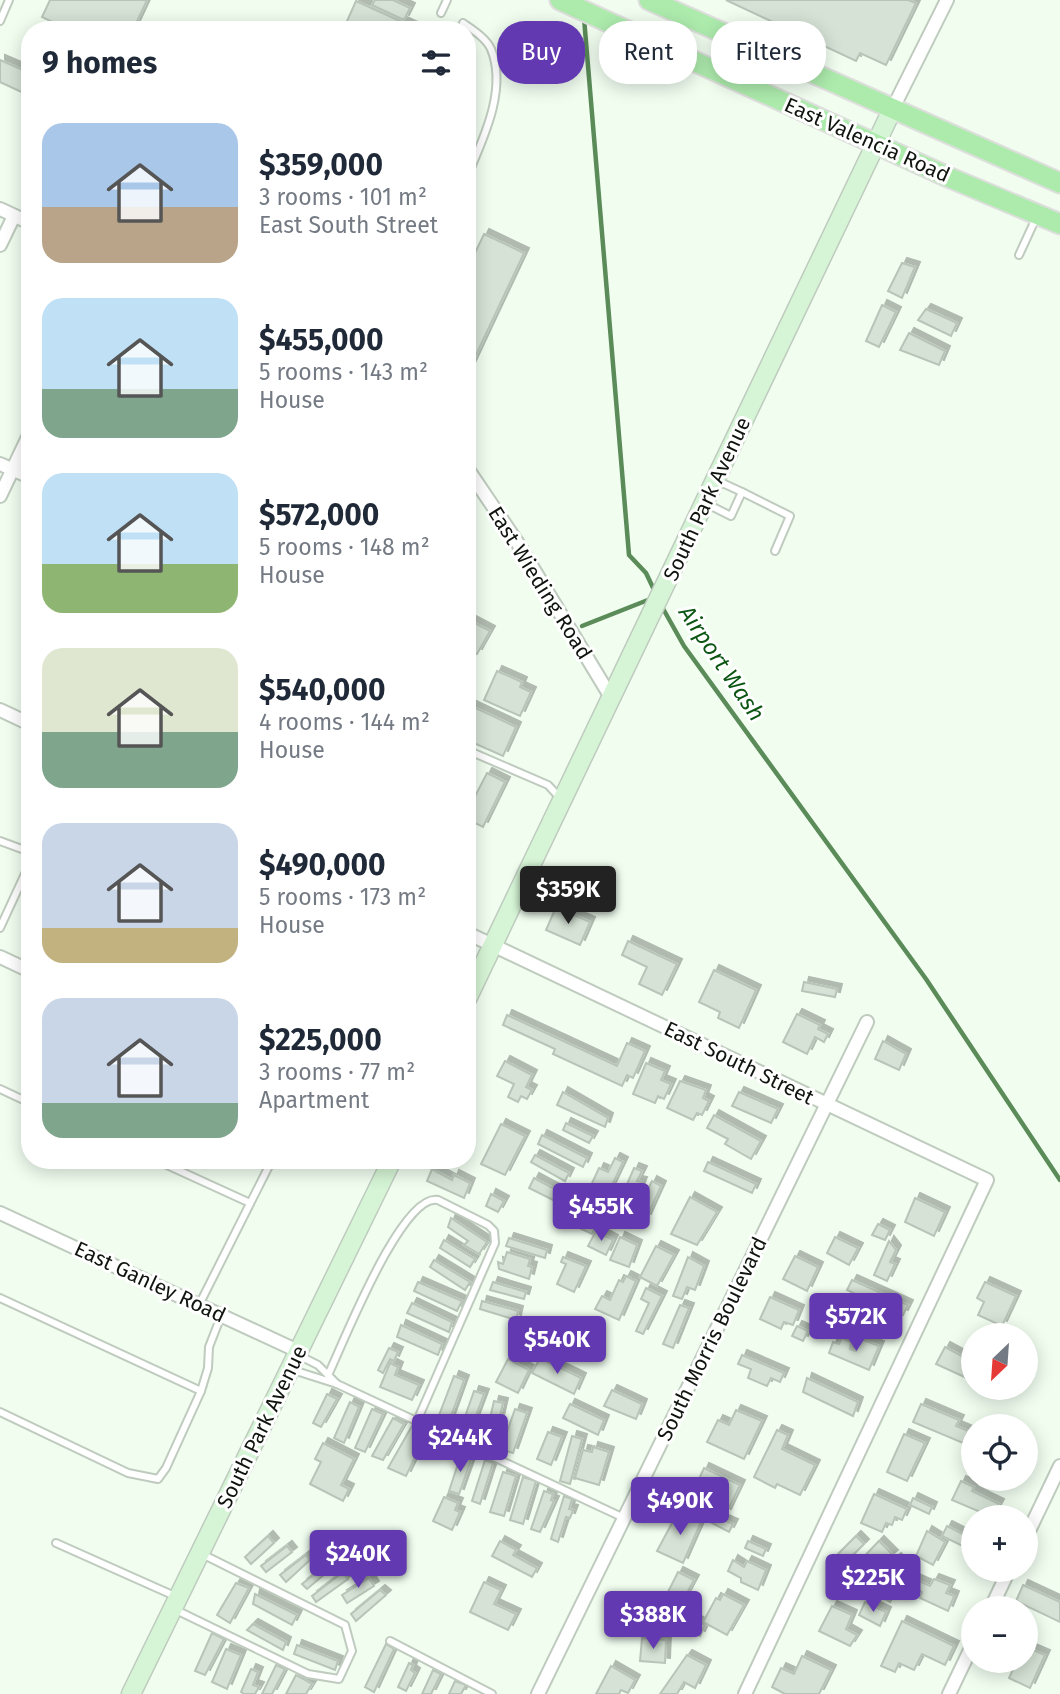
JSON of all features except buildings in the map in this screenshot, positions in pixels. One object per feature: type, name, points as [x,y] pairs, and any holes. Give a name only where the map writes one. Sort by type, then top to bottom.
[{"type":"main road","name":"East Valencia Road","points":[[560,0],[875,144],[1060,224]]},
{"type":"main road","name":"East Valencia Road","points":[[649,0],[1060,183]]},
{"type":"main road","name":"South Park Avenue","points":[[476,980],[892,110]]},
{"type":"main road","name":"South Park Avenue","points":[[131,1694],[388,1169]]},
{"type":"street","name":"South Park Avenue","points":[[892,110],[947,0]]},
{"type":"street","points":[[0,209],[21,218]]},
{"type":"street","points":[[0,245],[14,215]]},
{"type":"street","points":[[0,496],[6,467],[21,446]]},
{"type":"street","name":"East Wieding Road","points":[[476,480],[517,542],[612,699]]},
{"type":"street","points":[[0,710],[21,720]]},
{"type":"street","name":"East South Street","points":[[476,937],[987,1180],[746,1694]]},
{"type":"street","points":[[0,957],[21,967]]},
{"type":"street","name":"South Morris Boulevard","points":[[538,1694],[867,1022]]},
{"type":"street","name":"East Ganley Road","points":[[0,1213],[222,1316],[296,1359]]},
{"type":"street","points":[[1038,1512],[1060,1466]]},
{"type":"street","points":[[949,1694],[961,1669]]},
{"type":"lane","points":[[0,21],[9,0]]},
{"type":"lane","points":[[441,13],[447,0]]},
{"type":"lane","points":[[476,33],[491,49],[495,88],[489,124],[476,155]]},
{"type":"lane","points":[[1019,255],[1038,215]]},
{"type":"lane","points":[[716,480],[790,516],[775,551]]},
{"type":"lane","points":[[705,503],[731,516],[742,492]]},
{"type":"lane","points":[[476,754],[548,785],[562,800]]},
{"type":"lane","points":[[0,841],[21,849]]},
{"type":"lane","points":[[0,928],[21,882]]},
{"type":"lane","points":[[0,1089],[21,1099]]},
{"type":"lane","points":[[176,1169],[250,1203]]},
{"type":"lane","points":[[199,1305],[267,1169]]},
{"type":"lane","points":[[328,1375],[396,1233],[421,1204],[432,1198],[439,1200],[488,1225],[494,1231],[495,1243],[417,1420]]},
{"type":"lane","points":[[0,1298],[201,1391]]},
{"type":"lane","points":[[0,1412],[128,1473],[158,1479],[166,1468],[201,1391],[208,1368],[209,1347],[222,1316]]},
{"type":"lane","points":[[296,1359],[312,1379],[337,1384],[624,1518]]},
{"type":"lane","points":[[296,1359],[318,1365],[337,1384]]},
{"type":"lane","points":[[56,1543],[176,1603],[308,1674],[339,1679],[352,1651],[345,1625],[201,1553]]},
{"type":"lane","points":[[390,1641],[492,1694]]},
{"type":"waterway","name":"Airport Wash","points":[[584,18],[629,555],[646,573],[656,594]]},
{"type":"waterway","points":[[582,626],[653,598]]},
{"type":"waterway","name":"Airport Wash","points":[[661,605],[684,646],[926,979],[1060,1180]]}]
